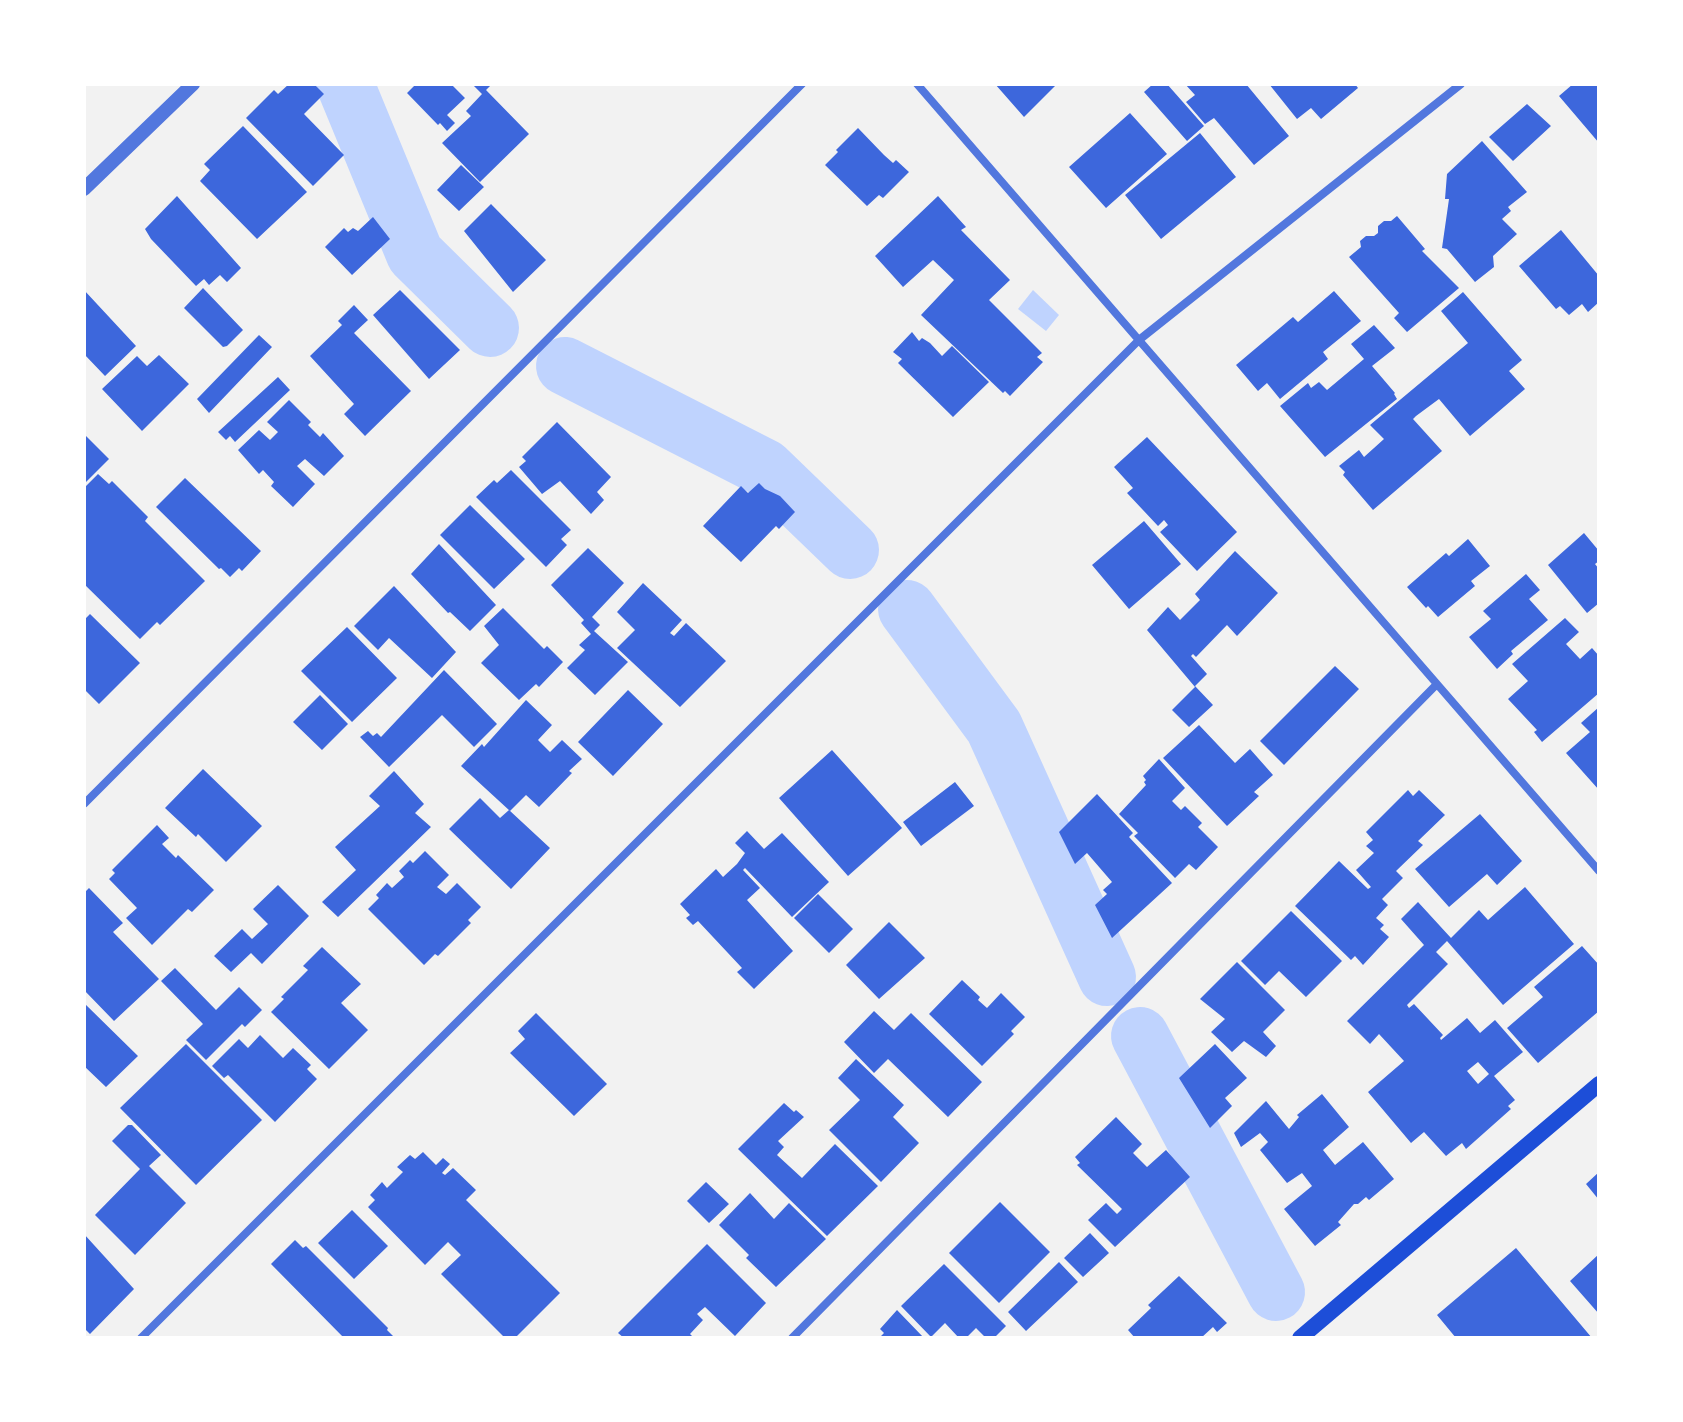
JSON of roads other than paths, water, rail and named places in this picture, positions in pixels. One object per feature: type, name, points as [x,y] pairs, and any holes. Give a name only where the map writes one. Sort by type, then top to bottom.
[{"type":"main road","points":[[1300,1338],[1599,1084]]},
{"type":"street","points":[[84,189],[193,84]]},
{"type":"street","points":[[84,804],[802,84]]},
{"type":"street","points":[[917,84],[1599,871]]},
{"type":"street","points":[[141,1338],[1139,340],[1461,84]]},
{"type":"street","points":[[792,1338],[1437,684]]},
{"type":"water","points":[[1033,290],[1059,315],[1046,331],[1018,309]]},
{"type":"waterway","points":[[345,84],[415,254],[490,328]]},
{"type":"waterway","points":[[565,366],[765,468],[850,550]]},
{"type":"waterway","points":[[907,609],[994,727],[1107,977]]},
{"type":"waterway","points":[[1140,1036],[1276,1292]]}]
